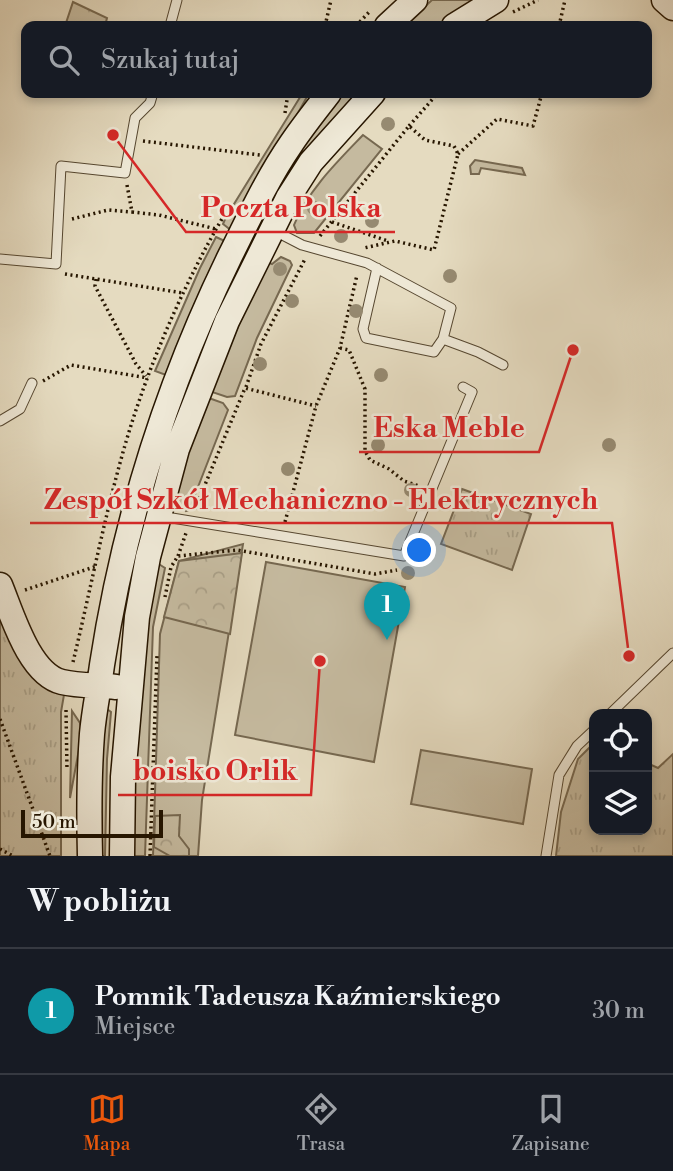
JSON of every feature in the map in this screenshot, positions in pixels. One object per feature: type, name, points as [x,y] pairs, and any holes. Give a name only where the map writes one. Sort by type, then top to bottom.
[{"type":"street","points":[[392,21],[415,0]]},
{"type":"street","points":[[462,21],[496,0]]},
{"type":"street","points":[[664,0],[673,8]]},
{"type":"street","points":[[90,856],[92,734],[99,685],[121,557],[152,444],[203,312],[267,184],[291,144],[325,98]]},
{"type":"street","points":[[122,856],[123,778],[138,607],[158,515],[177,449],[227,321],[271,229],[311,162],[369,98]]},
{"type":"street","points":[[134,508],[158,515]]},
{"type":"street","points":[[3,591],[32,658],[40,669],[60,682],[131,690]]},
{"type":"lane","points":[[171,21],[177,0]]},
{"type":"lane","points":[[0,259],[56,264],[61,166],[125,173],[135,118],[152,98]]},
{"type":"lane","points":[[271,229],[302,245],[367,263],[377,268],[451,308],[443,339],[434,352],[366,338],[363,329],[377,268]]},
{"type":"lane","points":[[443,339],[503,365]]},
{"type":"lane","points":[[0,421],[20,409],[32,383]]},
{"type":"lane","points":[[158,515],[404,556],[472,391],[463,387]]},
{"type":"lane","points":[[615,709],[673,653]]},
{"type":"lane","points":[[546,856],[559,775],[576,746],[589,734]]},
{"type":"path","points":[[326,21],[331,0]]},
{"type":"path","points":[[560,21],[565,0]]},
{"type":"path","points":[[285,113],[287,98]]},
{"type":"path","points":[[318,239],[434,98]]},
{"type":"path","points":[[364,248],[395,241],[434,250],[458,154],[498,119],[533,126],[541,98]]},
{"type":"path","points":[[410,126],[425,140],[454,146],[458,154]]},
{"type":"path","points":[[131,139],[260,155]]},
{"type":"path","points":[[125,173],[132,212]]},
{"type":"path","points":[[58,222],[107,210],[159,215],[216,229],[183,293],[148,378],[120,461],[72,663]]},
{"type":"path","points":[[332,222],[390,242]]},
{"type":"path","points":[[194,512],[246,388],[261,344],[305,259],[294,256]]},
{"type":"path","points":[[56,264],[55,273],[183,293]]},
{"type":"path","points":[[282,536],[316,406],[340,348],[357,272]]},
{"type":"path","points":[[96,279],[94,286],[136,364],[148,378]]},
{"type":"path","points":[[340,348],[349,350],[365,389],[365,451],[370,460],[395,473]]},
{"type":"path","points":[[32,383],[49,379],[71,365],[148,378]]},
{"type":"path","points":[[246,388],[316,406]]},
{"type":"path","points":[[163,604],[171,567],[178,556],[237,550],[375,574],[408,567],[404,556]]},
{"type":"path","points":[[3,591],[96,566]]},
{"type":"path","points":[[150,856],[157,656]]},
{"type":"path","points":[[0,719],[50,856]]},
{"type":"path","points":[[0,849],[13,856]]},
{"type":"green space","points":[[432,0],[479,0],[444,21],[409,21]]},
{"type":"green space","points":[[73,2],[107,18],[106,21],[67,21]]},
{"type":"green space","points":[[300,98],[306,98],[232,231],[223,224]]},
{"type":"green space","points":[[340,98],[353,98],[305,155],[270,207],[269,204],[300,151]]},
{"type":"green space","points":[[363,135],[382,149],[314,233],[297,233],[294,225],[307,200],[324,177]]},
{"type":"green space","points":[[475,160],[522,168],[525,175],[481,168],[479,174],[471,174],[470,166]]},
{"type":"green space","points":[[216,237],[227,242],[166,375],[155,371],[200,268]]},
{"type":"green space","points":[[281,257],[292,265],[257,338],[235,396],[227,397],[209,391],[267,262],[272,264]]},
{"type":"green space","points":[[206,397],[223,403],[228,410],[189,510],[186,511],[177,502],[176,488]]},
{"type":"green space","points":[[462,489],[531,514],[512,570],[441,544]]},
{"type":"green space","points":[[243,544],[202,800],[198,856],[153,856],[160,634],[179,561]]},
{"type":"green space","points":[[242,553],[230,634],[164,617],[179,561]]},
{"type":"green space","points":[[266,562],[405,587],[374,762],[235,735]]},
{"type":"green space","points":[[157,563],[165,568],[153,627],[145,856],[133,856],[139,709]]},
{"type":"green space","points":[[0,604],[65,689],[61,712],[61,856],[0,856]]},
{"type":"green space","points":[[107,709],[111,712],[105,856],[100,856],[100,768]]},
{"type":"green space","points":[[72,711],[80,723],[82,733],[70,798]]},
{"type":"green space","points":[[589,748],[589,835],[652,835],[652,765],[658,768],[673,754],[673,856],[556,856],[561,812],[578,759]]},
{"type":"green space","points":[[421,750],[532,769],[523,824],[411,804]]},
{"type":"green space","points":[[180,815],[179,836],[189,849],[189,856],[170,856],[154,847],[155,816]]},
{"type":"place","name":"Poczta Polska","points":[[113,135]]},
{"type":"place","name":"Eska Meble","points":[[573,350]]},
{"type":"place","name":"Pomnik Tadeusza Kaźmierskiego","points":[[387,640]]},
{"type":"place","name":"Zespół Szkół Mechaniczno - Elektrycznych","points":[[629,656]]},
{"type":"place","name":"boisko Orlik","points":[[320,661]]}]
